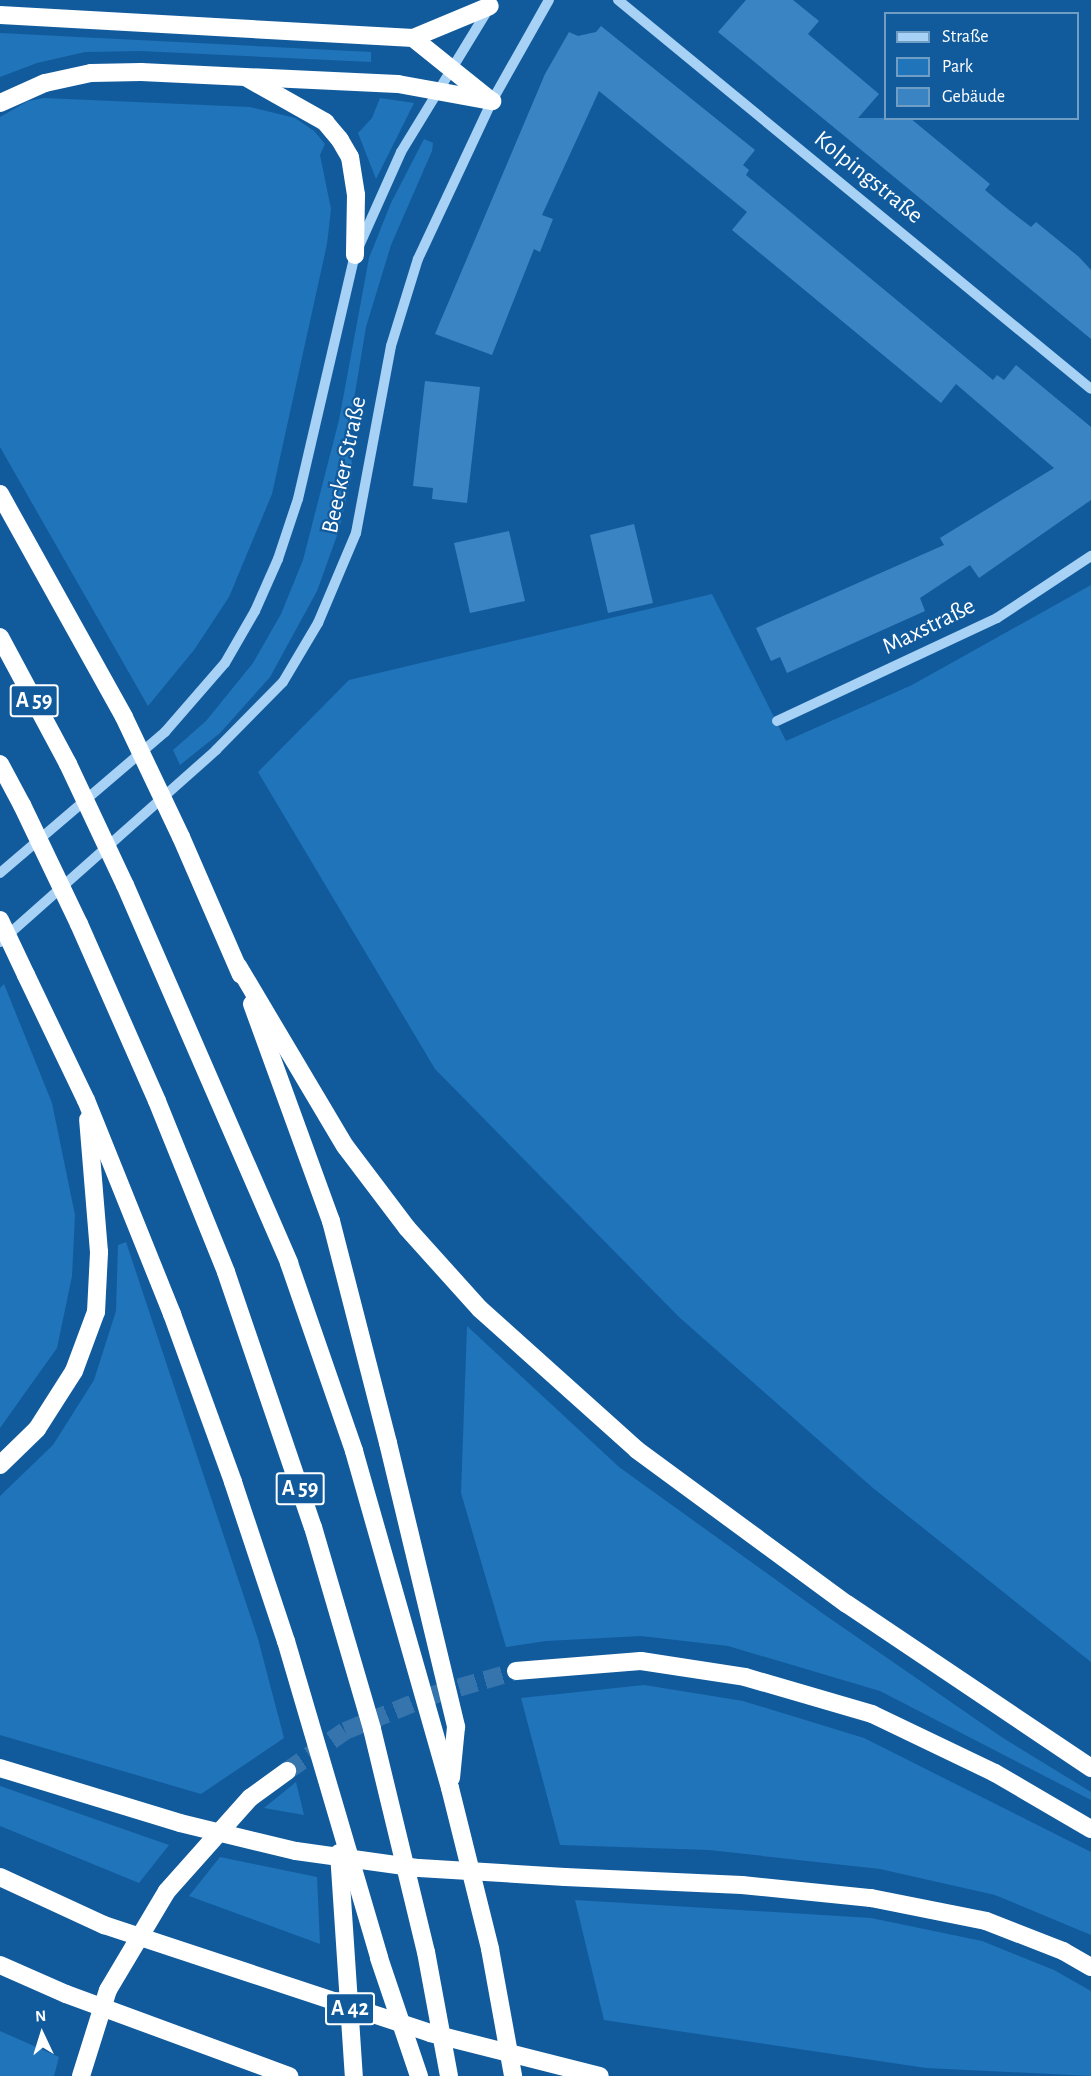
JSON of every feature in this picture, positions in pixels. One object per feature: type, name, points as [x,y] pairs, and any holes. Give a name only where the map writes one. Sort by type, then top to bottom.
[{"type":"highway","points":[[0,15],[413,38],[492,3]]},
{"type":"highway","points":[[413,38],[454,68],[492,101]]},
{"type":"highway","points":[[0,103],[45,83],[91,73],[243,76],[440,89],[492,101]]},
{"type":"highway","points":[[243,76],[325,122],[340,140],[350,157],[356,195],[354,255]]},
{"type":"highway","points":[[0,494],[124,717],[181,837],[238,966],[330,1221],[374,1388],[456,1727],[450,1788]]},
{"type":"highway","name":"A 59","points":[[0,637],[68,764],[125,885],[289,1263],[354,1451],[450,1788],[490,1950],[513,2076]]},
{"type":"highway","name":"A 59","points":[[0,764],[79,924],[157,1101],[226,1272],[313,1527],[372,1729],[426,1952],[449,2076]]},
{"type":"highway","points":[[0,920],[86,1100],[172,1314],[233,1482],[286,1641],[337,1818],[419,2076]]},
{"type":"highway","points":[[238,966],[345,1146],[407,1228],[480,1309],[637,1450],[847,1604],[1091,1768]]},
{"type":"highway","points":[[0,1465],[37,1429],[74,1371],[96,1312],[99,1252],[86,1100]]},
{"type":"highway","points":[[516,1671],[641,1661],[745,1677],[872,1714],[995,1773],[1091,1829]]},
{"type":"highway","points":[[0,1768],[180,1823],[307,1853],[419,1868],[742,1885],[871,1899],[986,1921],[1063,1951],[1091,1967]]},
{"type":"highway","points":[[81,2076],[108,1990],[167,1891],[250,1798],[287,1771]]},
{"type":"highway","points":[[337,1818],[354,2076]]},
{"type":"highway","name":"A 42","points":[[0,1877],[104,1924],[418,2030],[600,2076]]},
{"type":"highway","points":[[0,1965],[66,1994],[289,2076]]},
{"type":"street","name":"Beecker Straße","points":[[0,942],[216,750],[283,682],[318,623],[356,533],[391,346],[418,259],[492,101],[549,0]]},
{"type":"street","name":"Kolpingstraße","points":[[618,0],[1091,389]]},
{"type":"street","name":"Beecker Straße","points":[[0,873],[165,732],[225,663],[255,611],[278,559],[298,499],[354,255],[401,152],[492,3]]},
{"type":"street","name":"Maxstraße","points":[[777,721],[997,618],[1091,556]]},
{"type":"green space","points":[[0,33],[371,52],[371,62],[140,51],[85,52],[37,63],[0,77]]},
{"type":"green space","points":[[44,98],[250,107],[295,118],[314,131],[325,144],[320,155],[331,209],[327,244],[272,494],[229,597],[194,650],[148,706],[0,447],[0,117],[28,101]]},
{"type":"green space","points":[[380,98],[414,103],[376,179],[358,133],[372,118]]},
{"type":"green space","points":[[424,139],[433,143],[432,151],[391,245],[366,327],[351,417],[352,473],[339,530],[317,591],[270,677],[220,733],[180,765],[173,750],[206,721],[253,663],[281,614],[303,560],[339,420],[369,258],[391,203]]},
{"type":"green space","points":[[1091,585],[1091,1662],[873,1488],[679,1317],[435,1069],[258,772],[349,680],[712,594],[786,741],[912,685]]},
{"type":"green space","points":[[4,984],[52,1103],[75,1215],[72,1276],[57,1348],[0,1428],[0,988]]},
{"type":"green space","points":[[126,1242],[258,1639],[284,1738],[201,1794],[0,1735],[0,1496],[53,1445],[94,1380],[116,1311],[118,1245]]},
{"type":"green space","points":[[467,1326],[619,1467],[822,1613],[1003,1738],[1091,1792],[1091,1800],[880,1691],[728,1646],[641,1636],[546,1641],[506,1647],[461,1493]]},
{"type":"green space","points":[[644,1685],[743,1701],[864,1738],[1091,1852],[1091,1935],[995,1895],[880,1869],[709,1850],[560,1845],[521,1698]]},
{"type":"green space","points":[[296,1782],[304,1815],[264,1808]]},
{"type":"green space","points":[[0,1786],[169,1845],[139,1883],[0,1826]]},
{"type":"green space","points":[[220,1857],[317,1877],[320,1944],[189,1896]]},
{"type":"green space","points":[[575,1900],[871,1918],[982,1941],[1054,1970],[1091,1991],[1091,2076],[926,2068],[604,2020]]},
{"type":"green space","points":[[0,2031],[59,2057],[54,2076],[0,2076]]},
{"type":"building","points":[[746,0],[793,0],[819,21],[808,34],[879,94],[858,118],[912,120],[990,184],[985,190],[1031,227],[1036,222],[1079,257],[1091,270],[1091,339],[718,32]]},
{"type":"building","points":[[601,26],[755,150],[743,165],[749,170],[746,175],[993,380],[997,375],[1004,380],[1016,365],[1091,427],[1091,500],[979,578],[970,565],[920,598],[925,611],[787,673],[780,657],[771,661],[756,628],[944,545],[940,538],[1054,468],[956,384],[941,403],[732,230],[747,212],[599,91],[542,215],[553,219],[540,252],[534,249],[492,355],[435,334],[545,74],[569,32],[578,36],[596,32]]},
{"type":"building","points":[[425,381],[480,387],[467,503],[432,499],[433,488],[413,486]]},
{"type":"building","points":[[634,524],[653,603],[608,613],[590,535]]},
{"type":"building","points":[[509,531],[525,601],[470,613],[454,543]]},
{"type":"tunnel","points":[[287,1771],[345,1731],[433,1695],[516,1671]]}]
